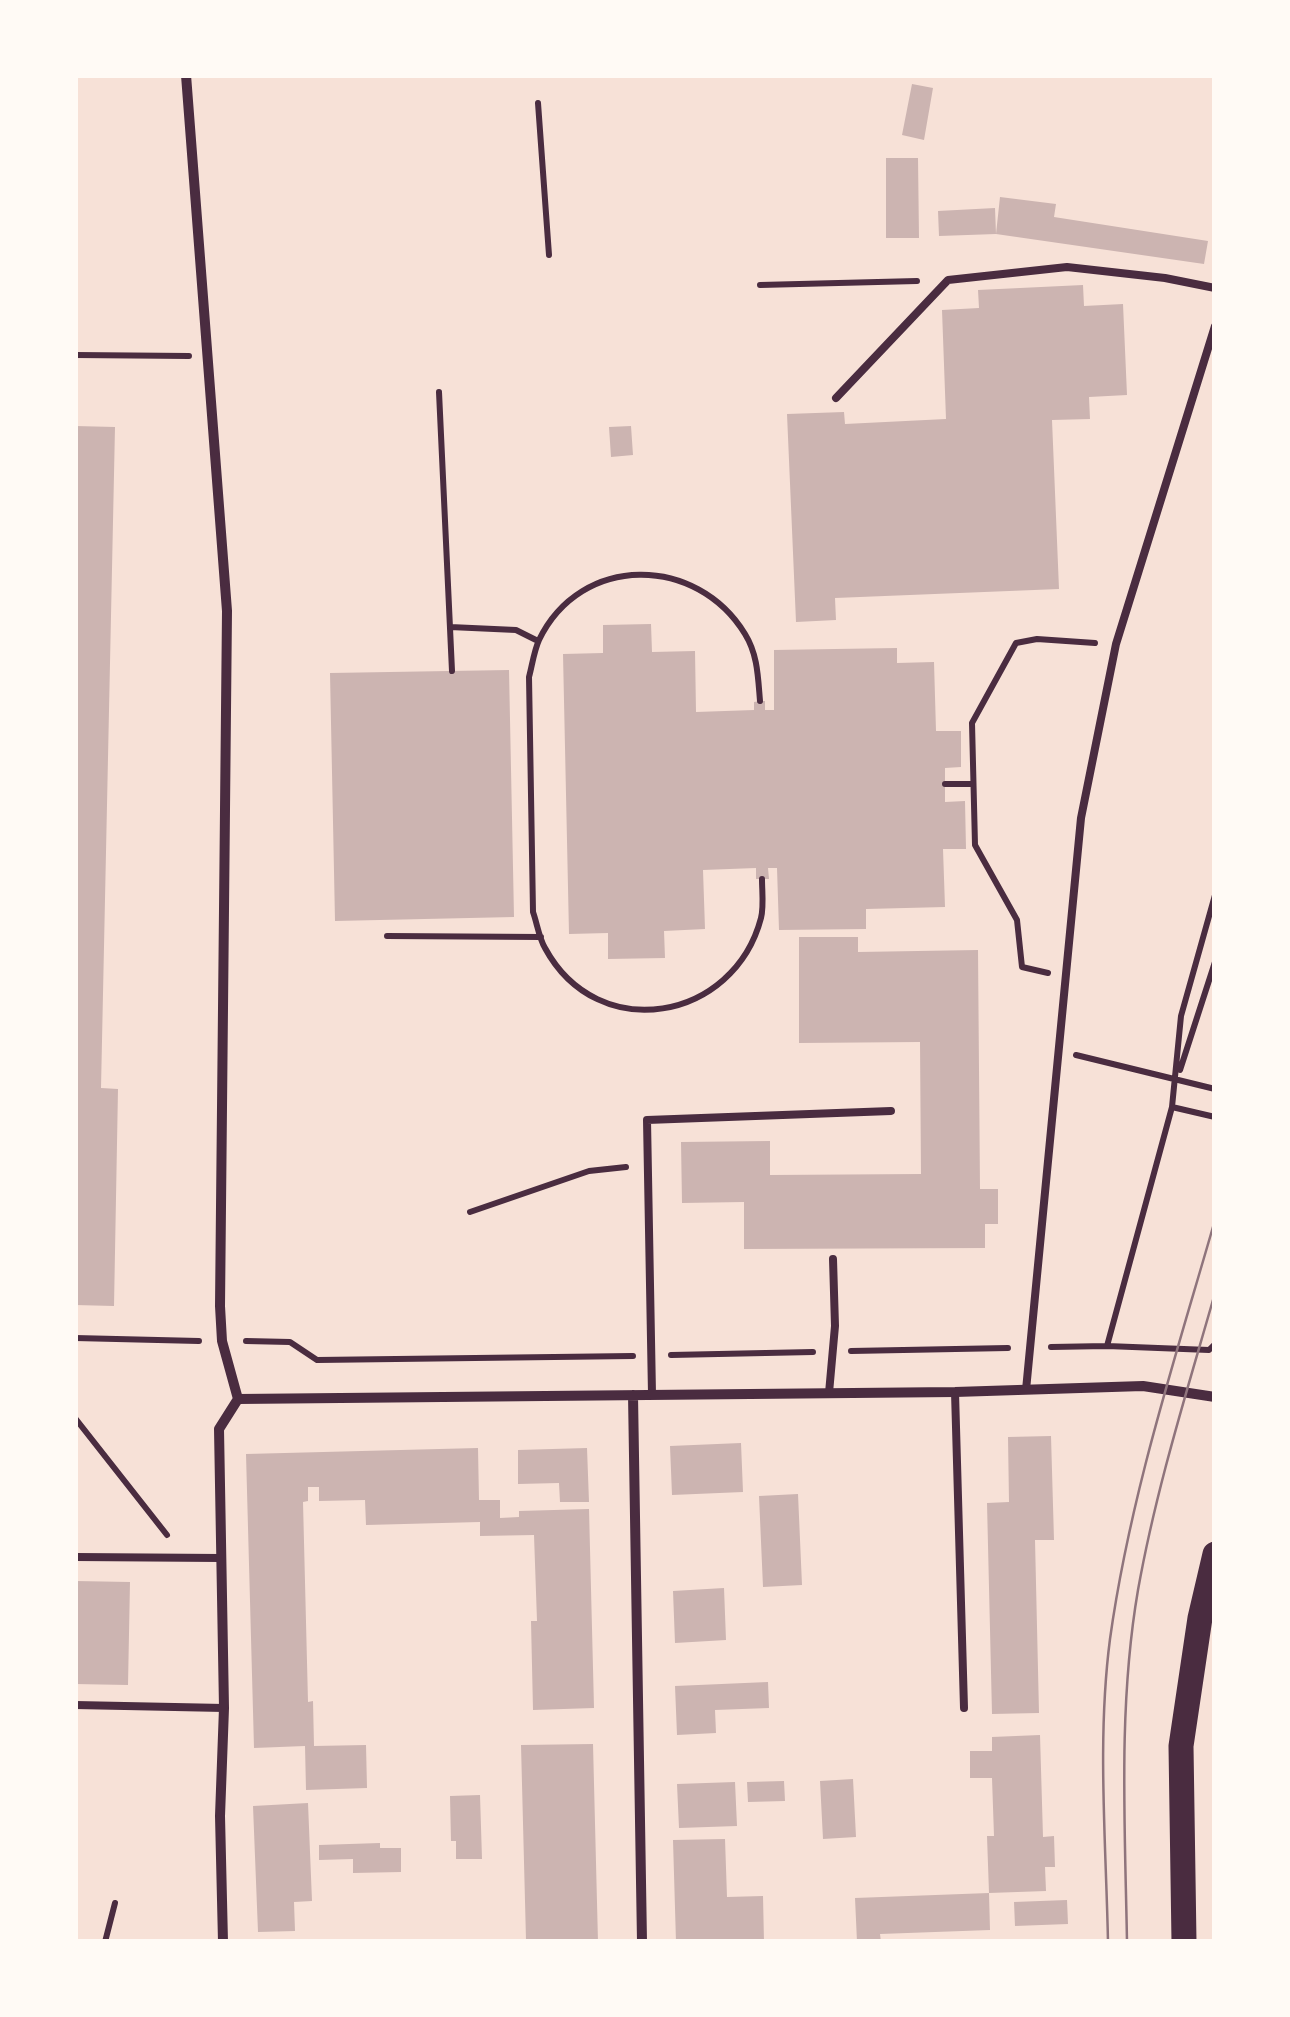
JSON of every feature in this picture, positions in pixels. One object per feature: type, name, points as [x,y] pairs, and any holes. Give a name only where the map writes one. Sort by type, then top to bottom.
[{"type":"main road","points":[[1184,1942],[1181,1746],[1200,1618],[1215,1554]]},
{"type":"street","points":[[186,75],[228,611],[219,1218],[222,1341],[238,1399],[219,1429],[224,1708],[220,1816],[222,1942]]},
{"type":"street","points":[[238,1399],[955,1392],[1143,1386],[1215,1397]]},
{"type":"street","points":[[633,1395],[642,1942]]},
{"type":"lane","points":[[836,398],[948,280],[1067,267],[1215,288]]},
{"type":"lane","points":[[1026,1390],[1081,818],[1116,644],[1215,326]]},
{"type":"lane","points":[[652,1394],[647,1120],[891,1111]]},
{"type":"lane","points":[[829,1393],[836,1326],[833,1259]]},
{"type":"lane","points":[[955,1392],[964,1708]]},
{"type":"lane","points":[[75,1557],[222,1558]]},
{"type":"lane","points":[[75,1706],[224,1708]]},
{"type":"path","points":[[538,103],[550,255]]},
{"type":"path","points":[[760,285],[948,280]]},
{"type":"path","points":[[75,354],[210,356]]},
{"type":"path","points":[[439,392],[452,671]]},
{"type":"path","points":[[760,701],[758,667],[747,637],[726,607],[696,586],[660,575],[623,575],[588,588],[559,611],[538,641],[529,678],[533,912],[544,947],[566,977],[595,999],[631,1010],[668,1009],[703,997],[732,974],[752,943],[762,914],[762,879]]},
{"type":"path","points":[[450,627],[516,630],[538,641]]},
{"type":"path","points":[[1064,976],[1022,967],[1017,920],[975,845],[972,723],[1016,643],[1036,640],[1116,644]]},
{"type":"path","points":[[945,784],[973,784]]},
{"type":"path","points":[[1106,1346],[1172,1107],[1181,1016],[1215,896]]},
{"type":"path","points":[[387,936],[540,937]]},
{"type":"path","points":[[1176,1079],[1215,962]]},
{"type":"path","points":[[1057,1050],[1215,1090]]},
{"type":"path","points":[[1172,1107],[1215,1117]]},
{"type":"path","points":[[470,1212],[589,1170],[648,1164]]},
{"type":"path","points":[[75,1338],[290,1342],[317,1360],[1106,1346],[1209,1350],[1215,1344]]},
{"type":"path","points":[[75,1418],[186,1558]]},
{"type":"path","points":[[105,1942],[114,1903]]},
{"type":"building","points":[[912,84],[933,88],[924,140],[902,135]]},
{"type":"building","points":[[886,158],[918,158],[919,238],[886,238]]},
{"type":"building","points":[[1000,197],[1056,204],[1054,217],[1208,241],[1204,264],[996,234]]},
{"type":"building","points":[[995,208],[996,234],[939,236],[938,211]]},
{"type":"building","points":[[1083,285],[1084,306],[1123,304],[1127,395],[1089,397],[1090,419],[1052,420],[1059,589],[835,598],[836,620],[796,622],[787,414],[844,412],[845,424],[946,419],[942,310],[979,308],[978,290]]},
{"type":"building","points":[[75,426],[115,427],[101,1088],[118,1089],[114,1306],[75,1305]]},
{"type":"building","points":[[631,426],[633,455],[611,457],[609,427]]},
{"type":"building","points":[[651,624],[652,652],[695,651],[696,712],[754,710],[754,702],[760,701],[765,701],[765,710],[774,710],[774,650],[897,648],[897,663],[934,662],[936,731],[961,731],[961,767],[945,768],[945,802],[965,801],[966,849],[943,849],[945,907],[866,909],[866,929],[779,930],[777,868],[768,868],[769,879],[756,879],[756,868],[703,870],[705,929],[664,931],[665,958],[608,959],[608,933],[569,934],[563,654],[603,653],[603,625]]},
{"type":"building","points":[[509,670],[514,917],[335,921],[330,673]]},
{"type":"building","points":[[799,937],[858,937],[858,952],[978,950],[980,1189],[998,1189],[998,1224],[985,1224],[985,1248],[744,1249],[744,1202],[682,1203],[681,1142],[770,1141],[770,1175],[921,1174],[920,1042],[799,1043]]},
{"type":"building","points":[[1051,1436],[1054,1540],[1035,1540],[1039,1713],[992,1714],[987,1503],[1009,1502],[1008,1437]]},
{"type":"building","points":[[741,1443],[743,1492],[672,1495],[670,1446]]},
{"type":"building","points":[[478,1448],[479,1500],[500,1500],[500,1518],[519,1517],[519,1511],[589,1509],[594,1708],[533,1710],[531,1621],[537,1621],[534,1535],[480,1536],[480,1522],[366,1525],[365,1500],[319,1501],[319,1487],[308,1487],[308,1501],[303,1502],[308,1702],[313,1701],[314,1746],[366,1745],[367,1788],[306,1790],[305,1746],[254,1748],[246,1454]]},
{"type":"building","points":[[587,1448],[589,1502],[560,1502],[559,1483],[518,1484],[518,1450]]},
{"type":"building","points":[[798,1494],[802,1585],[763,1587],[759,1496]]},
{"type":"building","points":[[75,1581],[130,1582],[128,1685],[75,1684]]},
{"type":"building","points":[[724,1588],[726,1640],[675,1643],[673,1591]]},
{"type":"building","points":[[768,1682],[769,1708],[715,1710],[716,1733],[677,1735],[675,1686]]},
{"type":"building","points":[[1040,1735],[1043,1837],[1054,1836],[1055,1867],[1045,1867],[1046,1891],[989,1893],[987,1836],[994,1836],[992,1778],[970,1778],[970,1751],[992,1751],[992,1737]]},
{"type":"building","points":[[593,1744],[598,1942],[526,1940],[521,1745]]},
{"type":"building","points":[[853,1779],[856,1837],[823,1839],[820,1781]]},
{"type":"building","points":[[784,1781],[785,1801],[748,1802],[747,1782]]},
{"type":"building","points":[[735,1782],[737,1826],[679,1828],[677,1784]]},
{"type":"building","points":[[480,1795],[482,1859],[456,1859],[456,1841],[451,1841],[450,1796]]},
{"type":"building","points":[[308,1803],[312,1901],[294,1902],[295,1931],[258,1932],[253,1806]]},
{"type":"building","points":[[725,1839],[727,1897],[763,1896],[764,1942],[676,1942],[673,1840]]},
{"type":"building","points":[[380,1843],[380,1848],[401,1848],[401,1872],[353,1873],[353,1859],[319,1860],[319,1845]]},
{"type":"building","points":[[989,1893],[990,1930],[880,1934],[881,1942],[857,1942],[855,1898]]},
{"type":"building","points":[[1067,1900],[1068,1924],[1015,1926],[1014,1902]]},
{"type":"tram line","points":[[1108,1942],[1103,1752],[1110,1639],[1141,1480],[1215,1220]]},
{"type":"tram line","points":[[1127,1942],[1124,1766],[1132,1634],[1154,1515],[1215,1293]]}]
